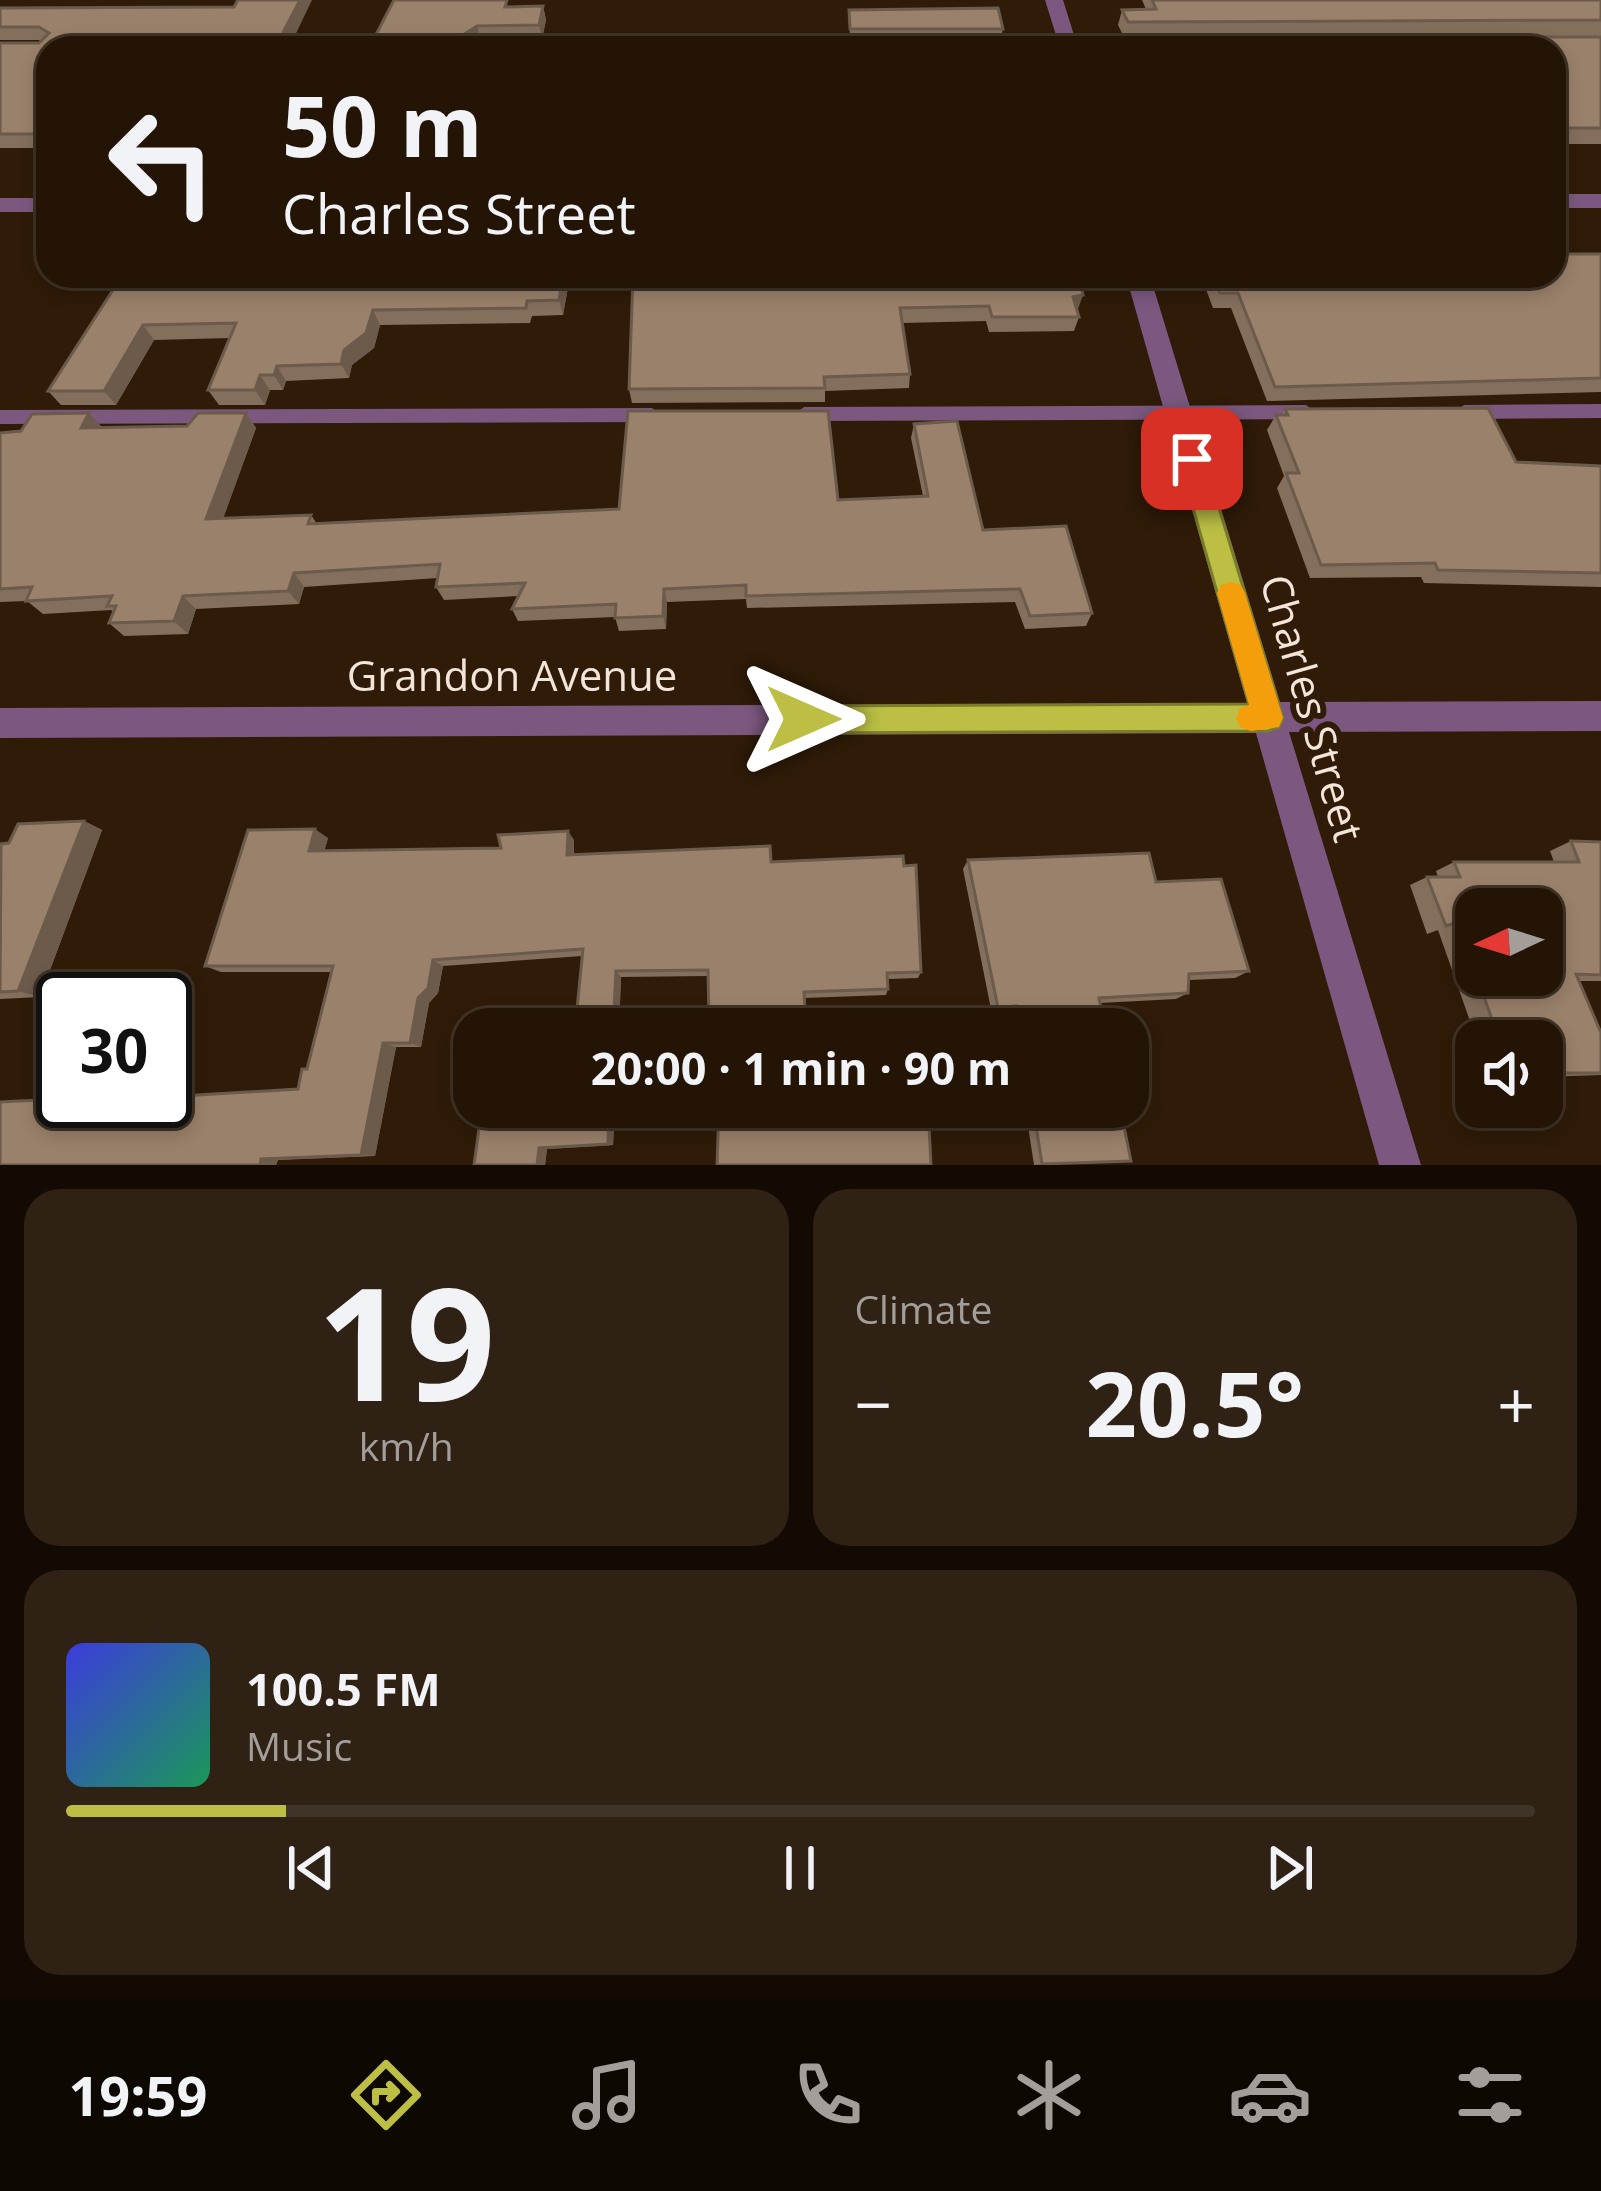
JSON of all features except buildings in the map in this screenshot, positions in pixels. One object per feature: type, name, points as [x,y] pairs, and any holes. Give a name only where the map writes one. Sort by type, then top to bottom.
[{"type":"street","points":[[1054,0],[1065,36]]},
{"type":"street","points":[[1566,201],[1601,201]]},
{"type":"street","points":[[0,206],[36,205]]},
{"type":"street","name":"Charles Street","points":[[1142,288],[1400,1165]]},
{"type":"street","name":"Grandon Avenue","points":[[0,723],[1601,716]]},
{"type":"lane","points":[[1436,412],[1601,411]]},
{"type":"lane","points":[[778,414],[1319,412]]},
{"type":"lane","points":[[0,417],[683,415]]},
{"type":"slow traffic","points":[[1231,593],[1268,718],[1251,718]]},
{"type":"route","points":[[803,719],[1268,718],[1192,459]]}]
